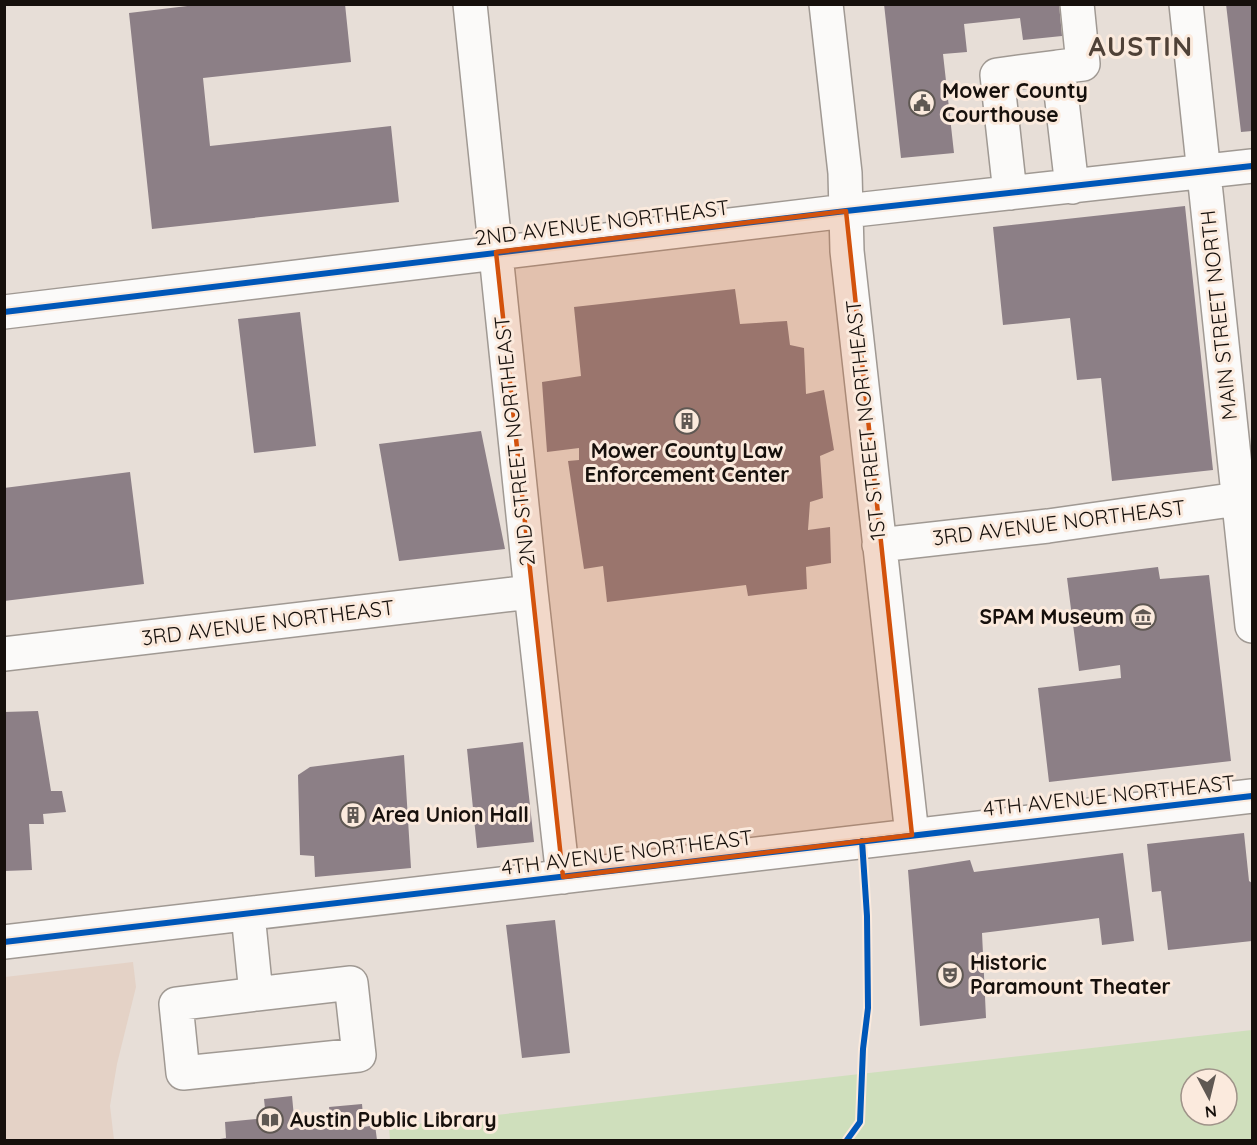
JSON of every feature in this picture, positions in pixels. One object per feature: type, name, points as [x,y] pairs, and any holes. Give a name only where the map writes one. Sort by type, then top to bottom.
[{"type":"street","name":"2ND STREET NORTHEAST","points":[[470,4],[563,877]]},
{"type":"street","name":"1ST STREET NORTHEAST","points":[[826,4],[845,173],[847,251],[912,835]]},
{"type":"street","points":[[1010,193],[997,75],[1083,64],[1077,4]]},
{"type":"street","name":"MAIN STREET NORTH","points":[[1186,4],[1203,172],[1246,498],[1252,626]]},
{"type":"street","points":[[1058,67],[1072,187]]},
{"type":"street","name":"2ND AVENUE NORTHEAST","points":[[4,312],[846,211],[1252,166]]},
{"type":"street","name":"3RD AVENUE NORTHEAST","points":[[879,545],[1048,526],[1246,498]]},
{"type":"street","name":"3RD AVENUE NORTHEAST","points":[[4,654],[531,592]]},
{"type":"street","name":"4TH AVENUE NORTHEAST","points":[[4,942],[1252,796]]},
{"type":"street","points":[[248,914],[256,994]]},
{"type":"street","points":[[351,983],[359,1055],[183,1073],[176,1004],[256,994],[351,983]]},
{"type":"highlighted area","points":[[846,211],[912,835],[563,877],[496,252]]},
{"type":"shaded area","points":[[133,962],[136,987],[117,1064],[110,1106],[114,1140],[5,1140],[5,977]]},
{"type":"green space","points":[[1252,1030],[1252,1140],[390,1140],[389,1127]]},
{"type":"building","points":[[204,4],[345,4],[351,62],[203,78],[210,146],[391,126],[399,202],[152,229],[129,13]]},
{"type":"building","name":"Mower County Courthouse","points":[[884,4],[1059,4],[1062,36],[1023,40],[1020,18],[964,24],[967,52],[943,54],[954,153],[901,158]]},
{"type":"building","points":[[1226,4],[1252,4],[1252,131],[1241,132]]},
{"type":"building","points":[[1185,206],[1213,470],[1112,481],[1101,378],[1077,380],[1070,318],[1003,325],[993,227]]},
{"type":"building","name":"Mower County Law Enforcement Center","points":[[735,289],[740,324],[787,321],[790,345],[804,348],[806,394],[824,390],[834,450],[820,456],[823,498],[810,502],[808,530],[830,527],[831,563],[806,567],[807,589],[748,596],[746,585],[607,602],[603,566],[584,569],[568,461],[579,460],[579,448],[547,452],[542,382],[581,376],[574,307]]},
{"type":"building","points":[[300,312],[316,446],[254,453],[238,319]]},
{"type":"building","points":[[481,431],[505,549],[399,561],[379,444]]},
{"type":"building","points":[[130,472],[144,584],[4,601],[4,488]]},
{"type":"building","points":[[1158,567],[1160,579],[1209,575],[1231,761],[1049,782],[1038,688],[1121,678],[1120,665],[1079,671],[1067,578]]},
{"type":"building","points":[[38,711],[51,791],[62,791],[66,812],[43,814],[44,824],[29,824],[32,870],[4,871],[4,712]]},
{"type":"building","points":[[523,742],[534,842],[477,848],[467,749]]},
{"type":"building","name":"Area Union Hall","points":[[404,755],[411,868],[315,877],[314,856],[300,855],[298,775],[310,767]]},
{"type":"building","points":[[1244,833],[1249,881],[1252,883],[1252,941],[1168,950],[1161,891],[1152,892],[1147,844]]},
{"type":"building","points":[[1123,853],[1134,941],[1102,945],[1099,918],[982,933],[986,1018],[920,1026],[908,870],[970,860],[974,872]]},
{"type":"building","points":[[555,920],[570,1053],[522,1058],[506,925]]},
{"type":"building","name":"Austin Public Library","points":[[292,1096],[295,1128],[331,1124],[329,1107],[362,1104],[364,1127],[375,1125],[377,1140],[214,1140],[226,1138],[225,1122],[266,1118],[264,1099]]},
{"type":"cycle path","points":[[4,312],[846,211],[1252,166]]},
{"type":"cycle path","points":[[4,942],[1252,796]]},
{"type":"cycle path","points":[[847,1140],[860,1122],[863,1049],[868,1008],[867,916],[862,841]]},
{"type":"place","name":"Mower County Courthouse","points":[[922,103]]},
{"type":"place","name":"Mower County Law Enforcement Center","points":[[687,421]]},
{"type":"place","name":"SPAM Museum","points":[[1143,617]]},
{"type":"place","name":"Area Union Hall","points":[[353,815]]},
{"type":"place","name":"Historic Paramount Theater","points":[[950,975]]},
{"type":"place","name":"Austin Public Library","points":[[270,1120]]},
{"type":"district","name":"AUSTIN","points":[[1141,47]]}]
